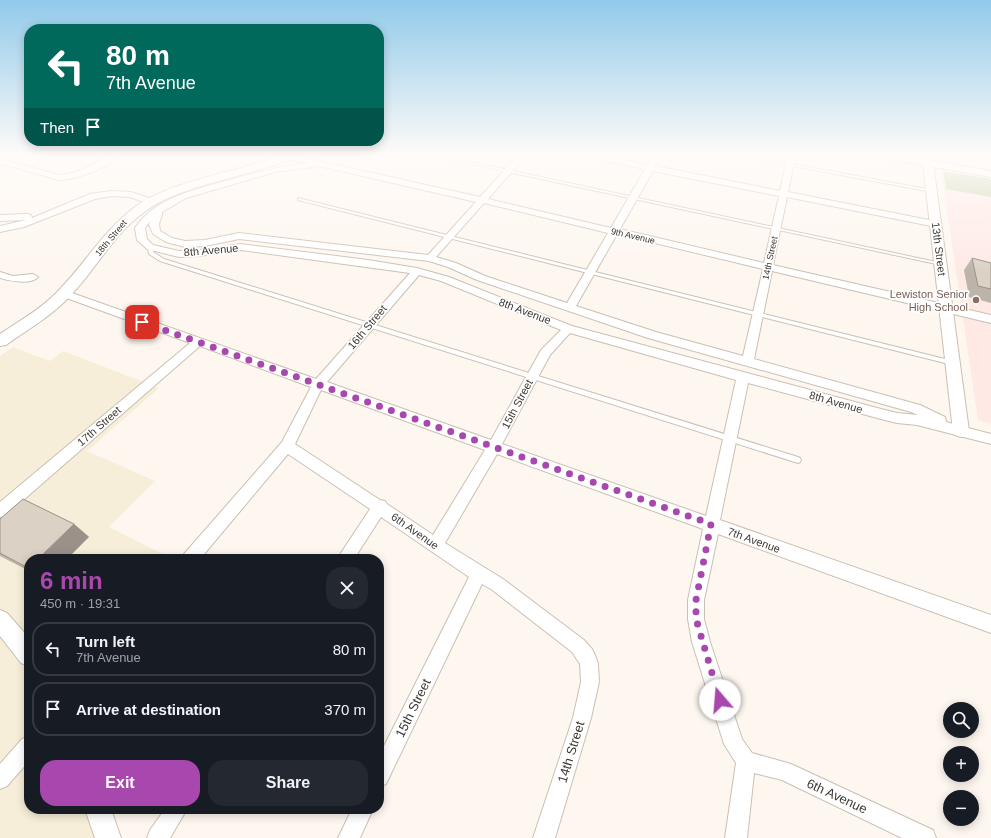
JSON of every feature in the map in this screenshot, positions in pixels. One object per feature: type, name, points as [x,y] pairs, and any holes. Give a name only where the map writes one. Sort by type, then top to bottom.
[{"type":"main road","name":"18th Street","points":[[0,341],[41,313],[65,294],[126,220],[154,207],[175,193]]},
{"type":"street","points":[[0,229],[24,224],[92,196],[109,193]]},
{"type":"street","points":[[126,193],[142,197],[154,207]]},
{"type":"street","points":[[150,248],[142,240],[140,228],[154,207],[192,193]]},
{"type":"street","name":"9th Avenue","points":[[451,193],[991,319]]},
{"type":"street","points":[[430,258],[488,193]]},
{"type":"street","points":[[570,308],[637,193]]},
{"type":"street","points":[[779,193],[936,224]]},
{"type":"street","name":"13th Street","points":[[932,193],[961,431]]},
{"type":"street","name":"14th Street","points":[[748,361],[784,194]]},
{"type":"street","name":"8th Avenue","points":[[154,207],[158,215],[154,224],[156,232],[169,240],[178,242],[205,243],[239,236],[430,258],[452,265],[481,278],[652,335],[915,408],[961,431]]},
{"type":"street","points":[[0,218],[21,218],[60,209]]},
{"type":"street","name":"8th Avenue","points":[[150,248],[171,253],[189,254],[241,247],[368,263],[417,271],[445,279],[568,329],[898,418],[917,420],[991,439]]},
{"type":"street","name":"16th Street","points":[[318,385],[417,271]]},
{"type":"street","points":[[0,275],[13,279],[33,277]]},
{"type":"street","name":"7th Avenue","points":[[65,294],[991,624]]},
{"type":"street","name":"15th Street","points":[[435,545],[494,447],[545,353],[568,329]]},
{"type":"street","name":"17th Street","points":[[0,511],[198,342]]},
{"type":"street","points":[[736,838],[746,761],[734,744],[702,642],[696,619],[696,600],[743,377]]},
{"type":"street","points":[[194,554],[287,446],[318,385]]},
{"type":"street","name":"6th Avenue","points":[[287,446],[380,506],[479,574],[497,584],[578,646],[586,654],[589,664]]},
{"type":"street","points":[[348,554],[380,506]]},
{"type":"street","name":"15th Street","points":[[384,767],[479,574]]},
{"type":"street","points":[[0,620],[24,649]]},
{"type":"street","name":"14th Street","points":[[544,838],[582,718],[590,682],[589,664]]},
{"type":"street","points":[[0,779],[24,752]]},
{"type":"street","name":"6th Avenue","points":[[746,761],[784,771],[925,838]]},
{"type":"street","points":[[100,814],[108,838]]},
{"type":"street","points":[[158,838],[174,814]]},
{"type":"street","points":[[349,838],[361,814]]},
{"type":"lane","points":[[611,193],[941,264]]},
{"type":"lane","points":[[299,199],[953,363]]},
{"type":"lane","points":[[150,248],[151,254],[157,259],[730,440],[798,460]]},
{"type":"shaded area","name":"Lewiston Senior High School","points":[[944,193],[991,193],[991,424],[978,420]]},
{"type":"shaded area","points":[[13,347],[50,361],[63,351],[159,388],[87,451],[155,481],[109,527],[163,554],[24,554],[24,814],[100,814],[108,838],[0,838],[0,356]]},
{"type":"green space","points":[[969,193],[991,193],[991,197]]},
{"type":"building","points":[[972,258],[991,263],[991,289],[978,286]]},
{"type":"building","points":[[23,499],[74,524],[43,554],[24,554],[24,566],[0,553],[0,519]]},
{"type":"place","name":"Lewiston Senior High School","points":[[976,300]]},
{"type":"route","points":[[142,322],[711,524],[696,600],[696,619],[720,700]]}]
